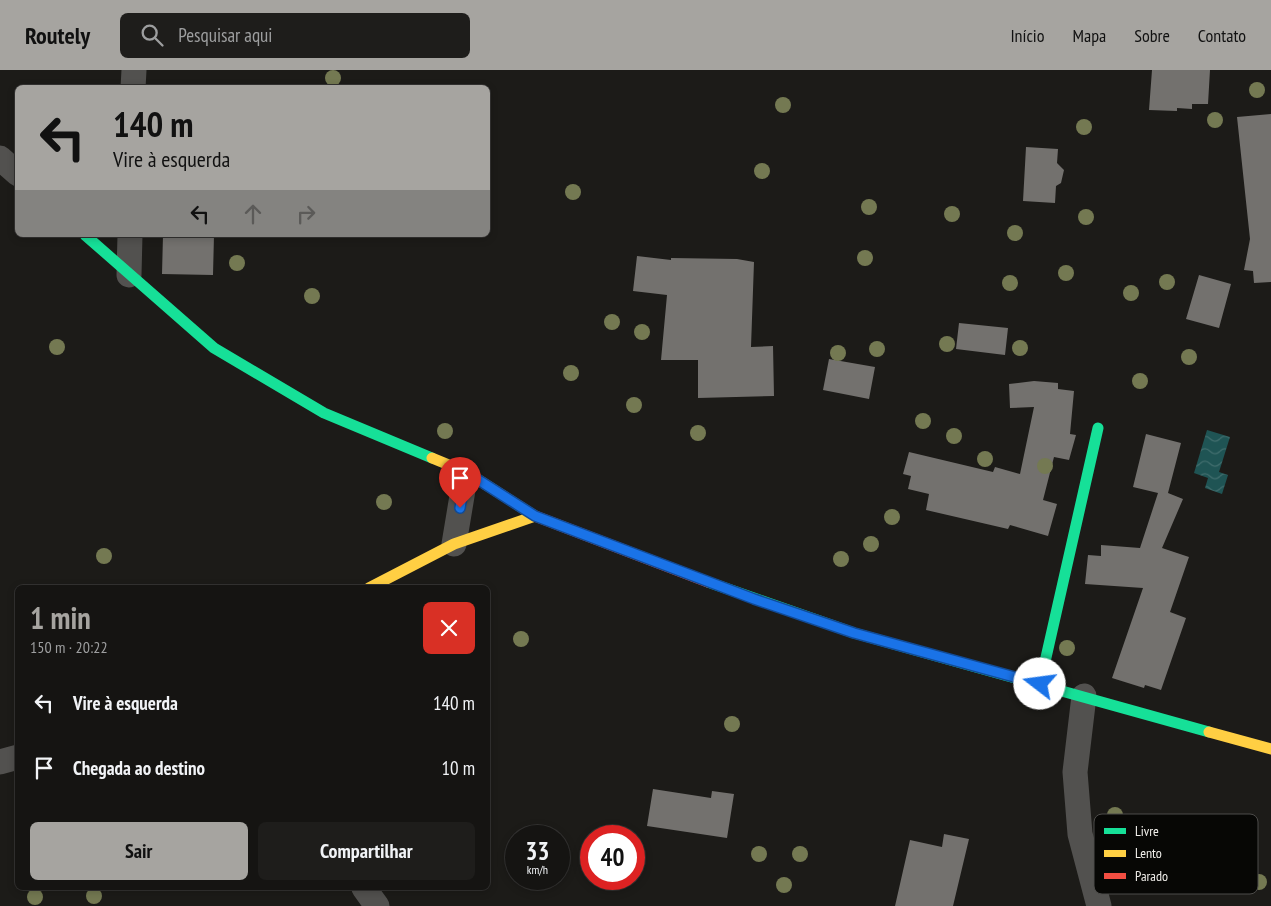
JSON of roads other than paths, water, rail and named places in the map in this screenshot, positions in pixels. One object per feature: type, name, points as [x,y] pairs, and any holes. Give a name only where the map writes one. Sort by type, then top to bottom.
[{"type":"street","points":[[133,85],[134,70]]},
{"type":"street","points":[[0,158],[15,171]]},
{"type":"street","points":[[87,237],[214,348],[324,414],[466,472],[535,516],[754,599],[854,633],[1271,749]]},
{"type":"street","points":[[129,275],[130,237]]},
{"type":"street","points":[[1040,684],[1098,428]]},
{"type":"street","points":[[454,544],[466,472]]},
{"type":"street","points":[[375,585],[454,544],[535,516]]},
{"type":"street","points":[[1084,696],[1075,772],[1080,834],[1094,887]]},
{"type":"street","points":[[0,762],[15,758]]},
{"type":"street","points":[[365,890],[377,906]]},
{"type":"water","points":[[1207,430],[1230,437],[1219,472],[1228,475],[1222,494],[1205,488],[1208,478],[1194,473]]}]
